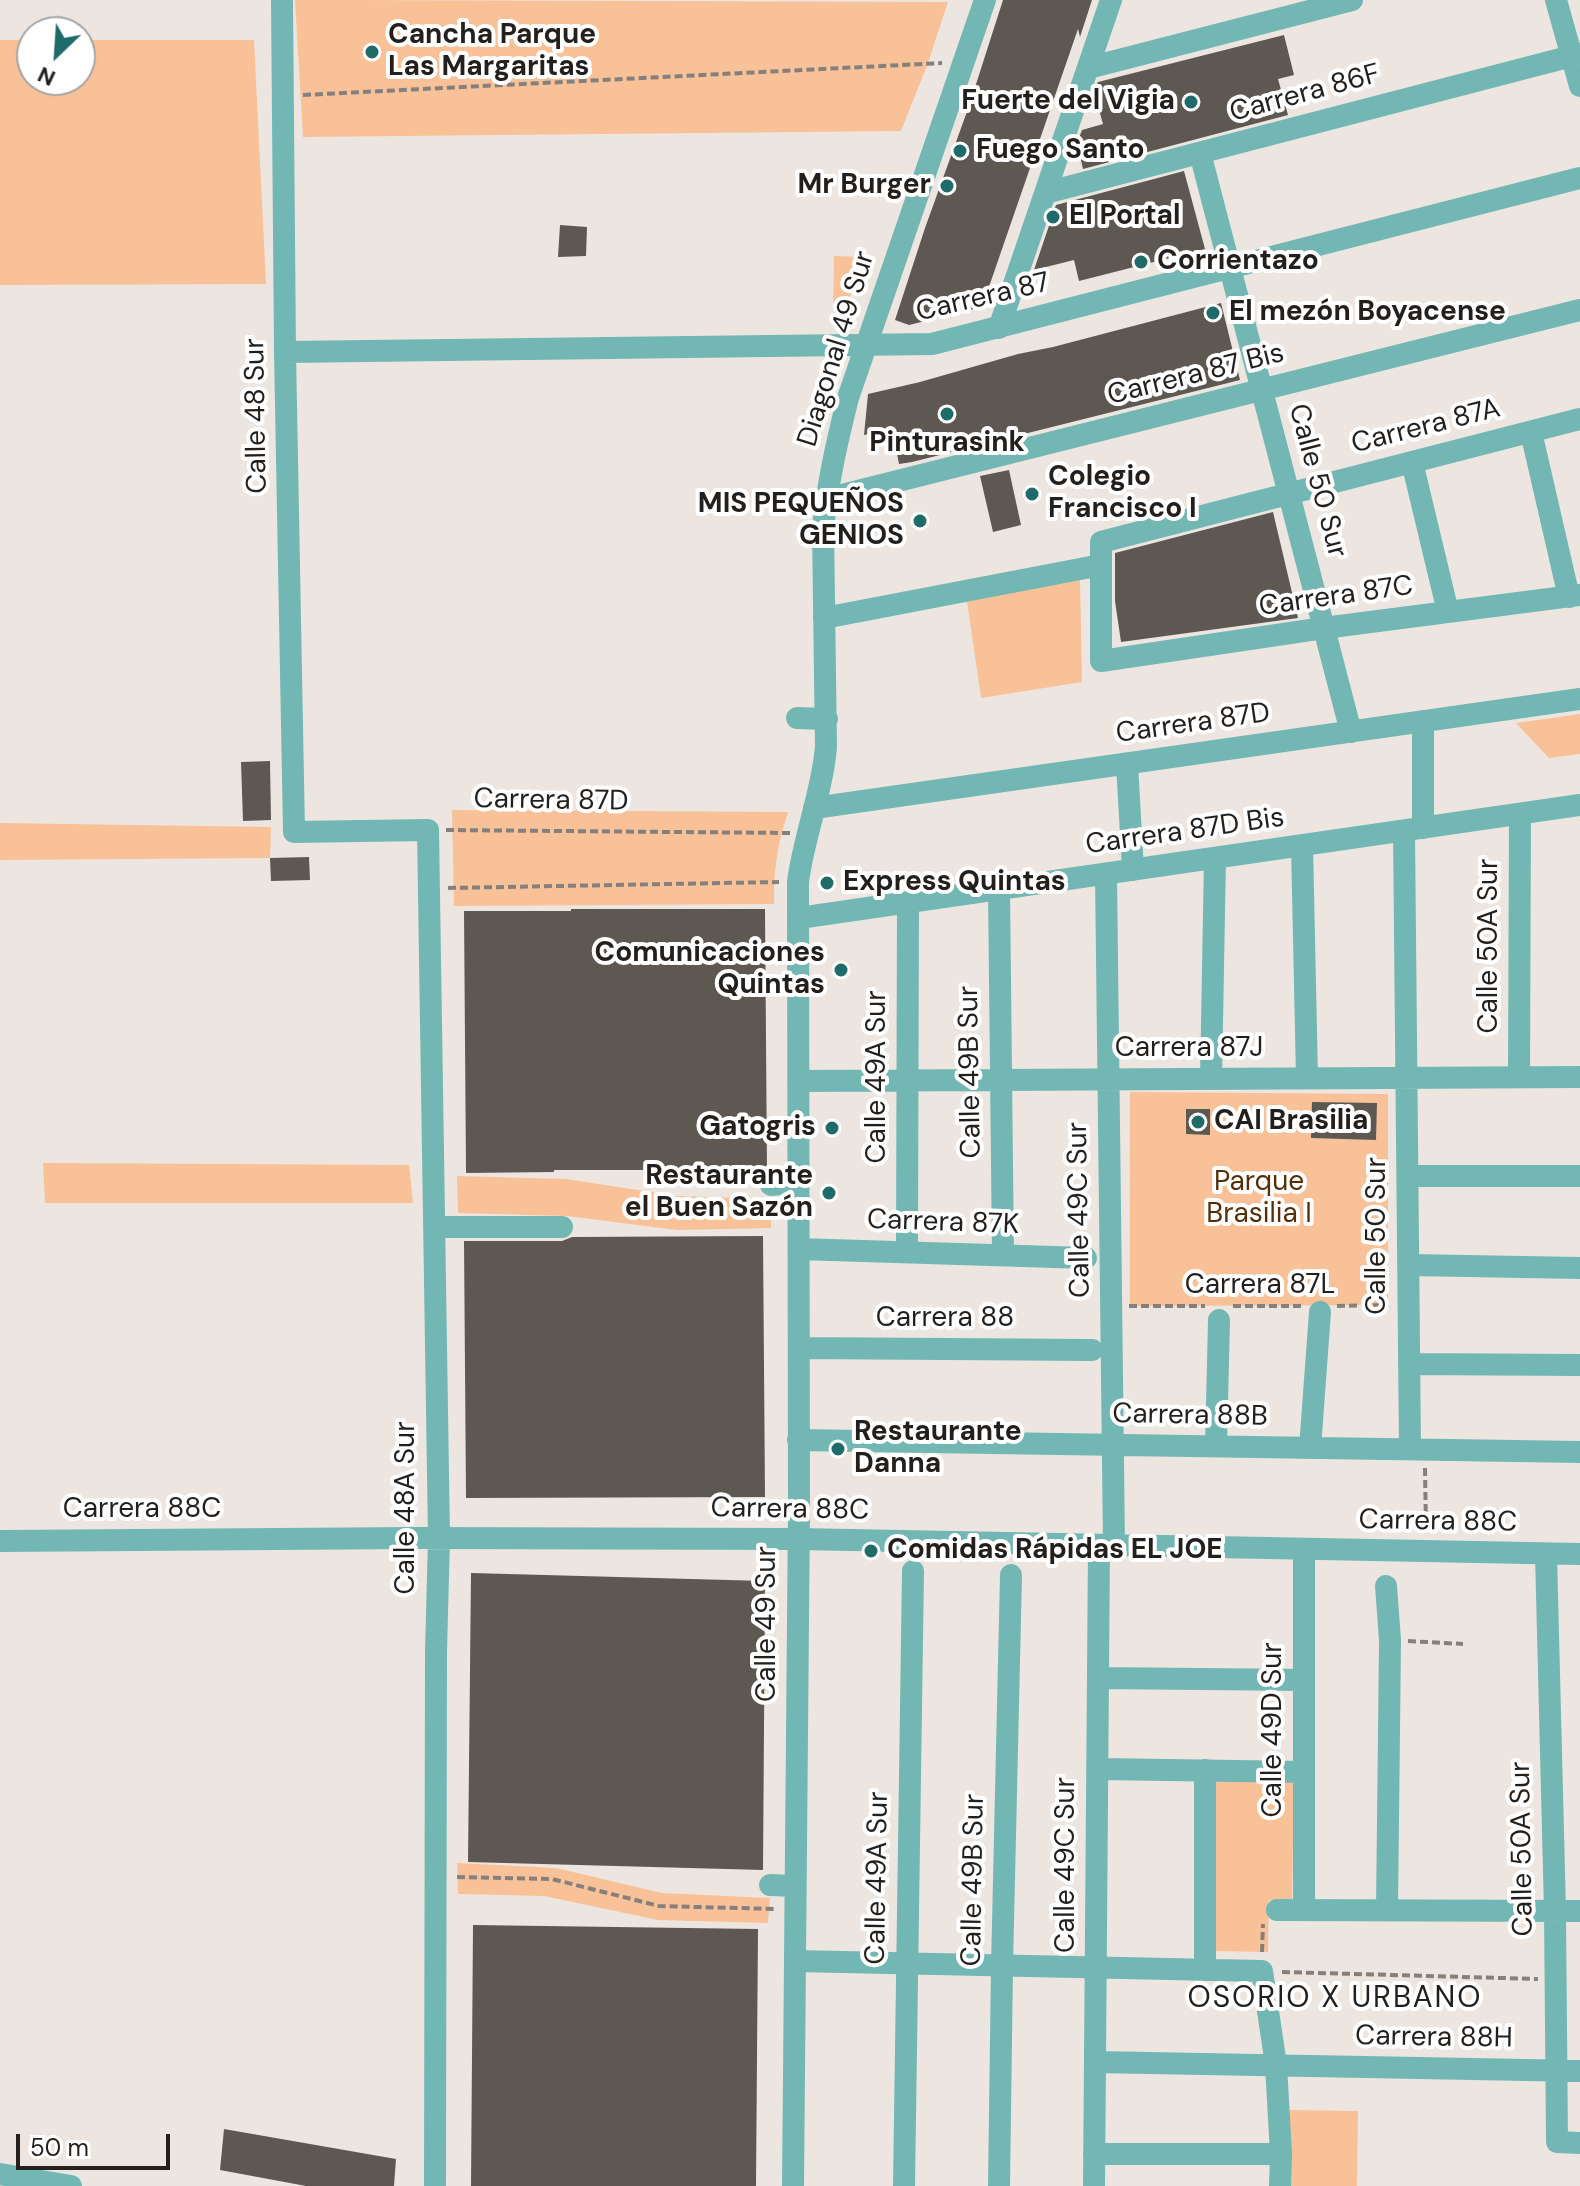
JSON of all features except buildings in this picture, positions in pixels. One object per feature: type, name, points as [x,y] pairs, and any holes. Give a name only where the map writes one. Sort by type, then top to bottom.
[{"type":"street","name":"Calle 48 Sur","points":[[282,0],[294,832],[428,830]]},
{"type":"street","name":"Diagonal 49 Sur","points":[[799,918],[798,882],[807,833],[824,773],[827,719],[823,545],[826,499],[838,436],[985,0]]},
{"type":"street","points":[[999,328],[1111,0]]},
{"type":"street","points":[[1088,68],[1352,0]]},
{"type":"street","points":[[1556,0],[1576,55],[1580,86]]},
{"type":"street","name":"Carrera 86F","points":[[1045,193],[1576,55]]},
{"type":"street","name":"Calle 50 Sur","points":[[1200,153],[1351,732]]},
{"type":"street","name":"Carrera 87","points":[[285,352],[932,344],[1580,178]]},
{"type":"street","name":"Carrera 87 Bis","points":[[826,499],[1580,310]]},
{"type":"street","name":"Carrera 87A","points":[[1101,565],[1101,542],[1580,419]]},
{"type":"street","points":[[1531,432],[1574,596]]},
{"type":"street","points":[[1412,462],[1448,612]]},
{"type":"street","points":[[824,618],[1101,565]]},
{"type":"street","name":"Carrera 87C","points":[[1101,565],[1101,661],[1574,596]]},
{"type":"street","name":"Carrera 87D","points":[[814,808],[1580,699]]},
{"type":"street","points":[[797,718],[827,719]]},
{"type":"street","name":"Calle 50 Sur","points":[[1417,1449],[1409,1364],[1407,1078],[1414,830],[1423,721]]},
{"type":"street","points":[[1127,764],[1133,870]]},
{"type":"street","name":"Carrera 87D Bis","points":[[799,918],[1580,805]]},
{"type":"street","name":"Calle 50A Sur","points":[[1519,1077],[1520,814]]},
{"type":"street","name":"Calle 48A Sur","points":[[428,830],[439,1538],[436,1877],[447,1902],[435,2186]]},
{"type":"street","points":[[1302,845],[1307,1078]]},
{"type":"street","points":[[1211,1079],[1215,858]]},
{"type":"street","name":"Calle 49C Sur","points":[[1094,2186],[1098,1678],[1113,1444],[1106,874]]},
{"type":"street","name":"Calle 49B Sur","points":[[999,889],[1003,1255]]},
{"type":"street","name":"Calle 49A Sur","points":[[907,1252],[908,902]]},
{"type":"street","name":"Calle 49 Sur","points":[[793,2186],[799,918]]},
{"type":"street","name":"Carrera 87J","points":[[799,1081],[1580,1077]]},
{"type":"street","points":[[1408,1176],[1580,1176]]},
{"type":"street","points":[[771,1185],[799,1182]]},
{"type":"street","points":[[434,1227],[562,1227]]},
{"type":"street","name":"Carrera 87K","points":[[799,1249],[1086,1258]]},
{"type":"street","points":[[1409,1265],[1580,1268]]},
{"type":"street","points":[[1310,1448],[1318,1308]]},
{"type":"street","points":[[1216,1446],[1219,1320]]},
{"type":"street","name":"Carrera 88","points":[[799,1348],[1092,1350]]},
{"type":"street","points":[[1409,1364],[1580,1365]]},
{"type":"street","name":"Carrera 88B","points":[[798,1440],[1580,1452]]},
{"type":"street","name":"Carrera 88C","points":[[0,1541],[798,1539],[1580,1554]]},
{"type":"street","name":"Calle 49D Sur","points":[[1304,1549],[1304,1910]]},
{"type":"street","name":"Calle 50A Sur","points":[[1546,1554],[1557,2142],[1580,2143]]},
{"type":"street","name":"Calle 49A Sur","points":[[904,2186],[913,1571]]},
{"type":"street","name":"Calle 49B Sur","points":[[999,2186],[1011,1575]]},
{"type":"street","points":[[1386,1586],[1390,1640],[1387,1910]]},
{"type":"street","points":[[1098,1678],[1304,1680]]},
{"type":"street","points":[[1098,1769],[1304,1772]]},
{"type":"street","points":[[1205,1770],[1205,1970]]},
{"type":"street","points":[[770,1885],[795,1886]]},
{"type":"street","points":[[1277,1910],[1580,1911]]},
{"type":"street","points":[[795,1961],[1262,1971],[1276,2065],[1280,2186]]},
{"type":"street","name":"Carrera 88H","points":[[1095,2062],[1580,2071]]},
{"type":"street","points":[[1094,2154],[1281,2154]]},
{"type":"street","points":[[0,2174],[71,2186]]},
{"type":"path","points":[[283,96],[964,62]]},
{"type":"path","name":"Carrera 87D","points":[[428,830],[807,833]]},
{"type":"path","points":[[429,888],[798,882]]},
{"type":"path","name":"Carrera 87L","points":[[1111,1306],[1409,1306]]},
{"type":"path","points":[[1417,1449],[1426,1538]]},
{"type":"path","points":[[1390,1640],[1463,1644]]},
{"type":"path","points":[[436,1877],[552,1879],[659,1906],[795,1909]]},
{"type":"path","points":[[1277,1910],[1264,1910],[1262,1971],[1556,1979]]},
{"type":"green space","points":[[295,0],[948,2],[901,131],[303,137]]},
{"type":"green space","points":[[0,40],[16,40],[16,96],[96,96],[96,40],[254,40],[266,284],[0,285]]},
{"type":"green space","points":[[834,256],[863,257],[841,324],[833,322]]},
{"type":"green space","points":[[1080,578],[1082,682],[981,698],[967,601]]},
{"type":"green space","points":[[1580,714],[1580,754],[1549,758],[1516,723]]},
{"type":"green space","points":[[452,810],[788,812],[777,858],[774,904],[454,906]]},
{"type":"green space","points":[[0,823],[271,827],[270,858],[0,860]]},
{"type":"green space","name":"Parque Brasilia I","points":[[1130,1092],[1388,1094],[1388,1305],[1130,1306]]},
{"type":"green space","points":[[43,1163],[409,1165],[413,1203],[45,1203]]},
{"type":"green space","points":[[457,1176],[566,1179],[677,1196],[771,1199],[771,1228],[677,1230],[567,1216],[458,1213]]},
{"type":"green space","points":[[1213,1781],[1294,1782],[1292,1900],[1269,1900],[1268,1952],[1211,1951]]},
{"type":"green space","points":[[457,1863],[556,1868],[662,1893],[770,1898],[768,1923],[658,1920],[544,1896],[458,1894]]},
{"type":"green space","points":[[1289,2110],[1358,2111],[1357,2186],[1288,2186]]},
{"type":"place","name":"Cancha Parque Las Margaritas","points":[[372,52]]},
{"type":"place","name":"Fuerte del Vigia","points":[[1191,102]]},
{"type":"place","name":"Fuego Santo","points":[[960,151]]},
{"type":"place","name":"Mr Burger","points":[[947,186]]},
{"type":"place","name":"El Portal","points":[[1053,217]]},
{"type":"place","name":"Corrientazo","points":[[1141,262]]},
{"type":"place","name":"El mezón Boyacense","points":[[1213,313]]},
{"type":"place","name":"Pinturasink","points":[[947,414]]},
{"type":"place","name":"Colegio Francisco I","points":[[1032,494]]},
{"type":"place","name":"MIS PEQUEÑOS GENIOS","points":[[920,521]]},
{"type":"place","name":"Express Quintas","points":[[827,883]]},
{"type":"place","name":"Comunicaciones Quintas","points":[[841,970]]},
{"type":"place","name":"CAI Brasilia","points":[[1198,1122]]},
{"type":"place","name":"Gatogris","points":[[832,1128]]},
{"type":"place","name":"Restaurante el Buen Sazón","points":[[829,1193]]},
{"type":"place","name":"Restaurante Danna","points":[[838,1449]]},
{"type":"place","name":"Comidas Rápidas EL JOE","points":[[871,1551]]},
{"type":"district","name":"OSORIO X URBANO","points":[[1335,1999]]}]
